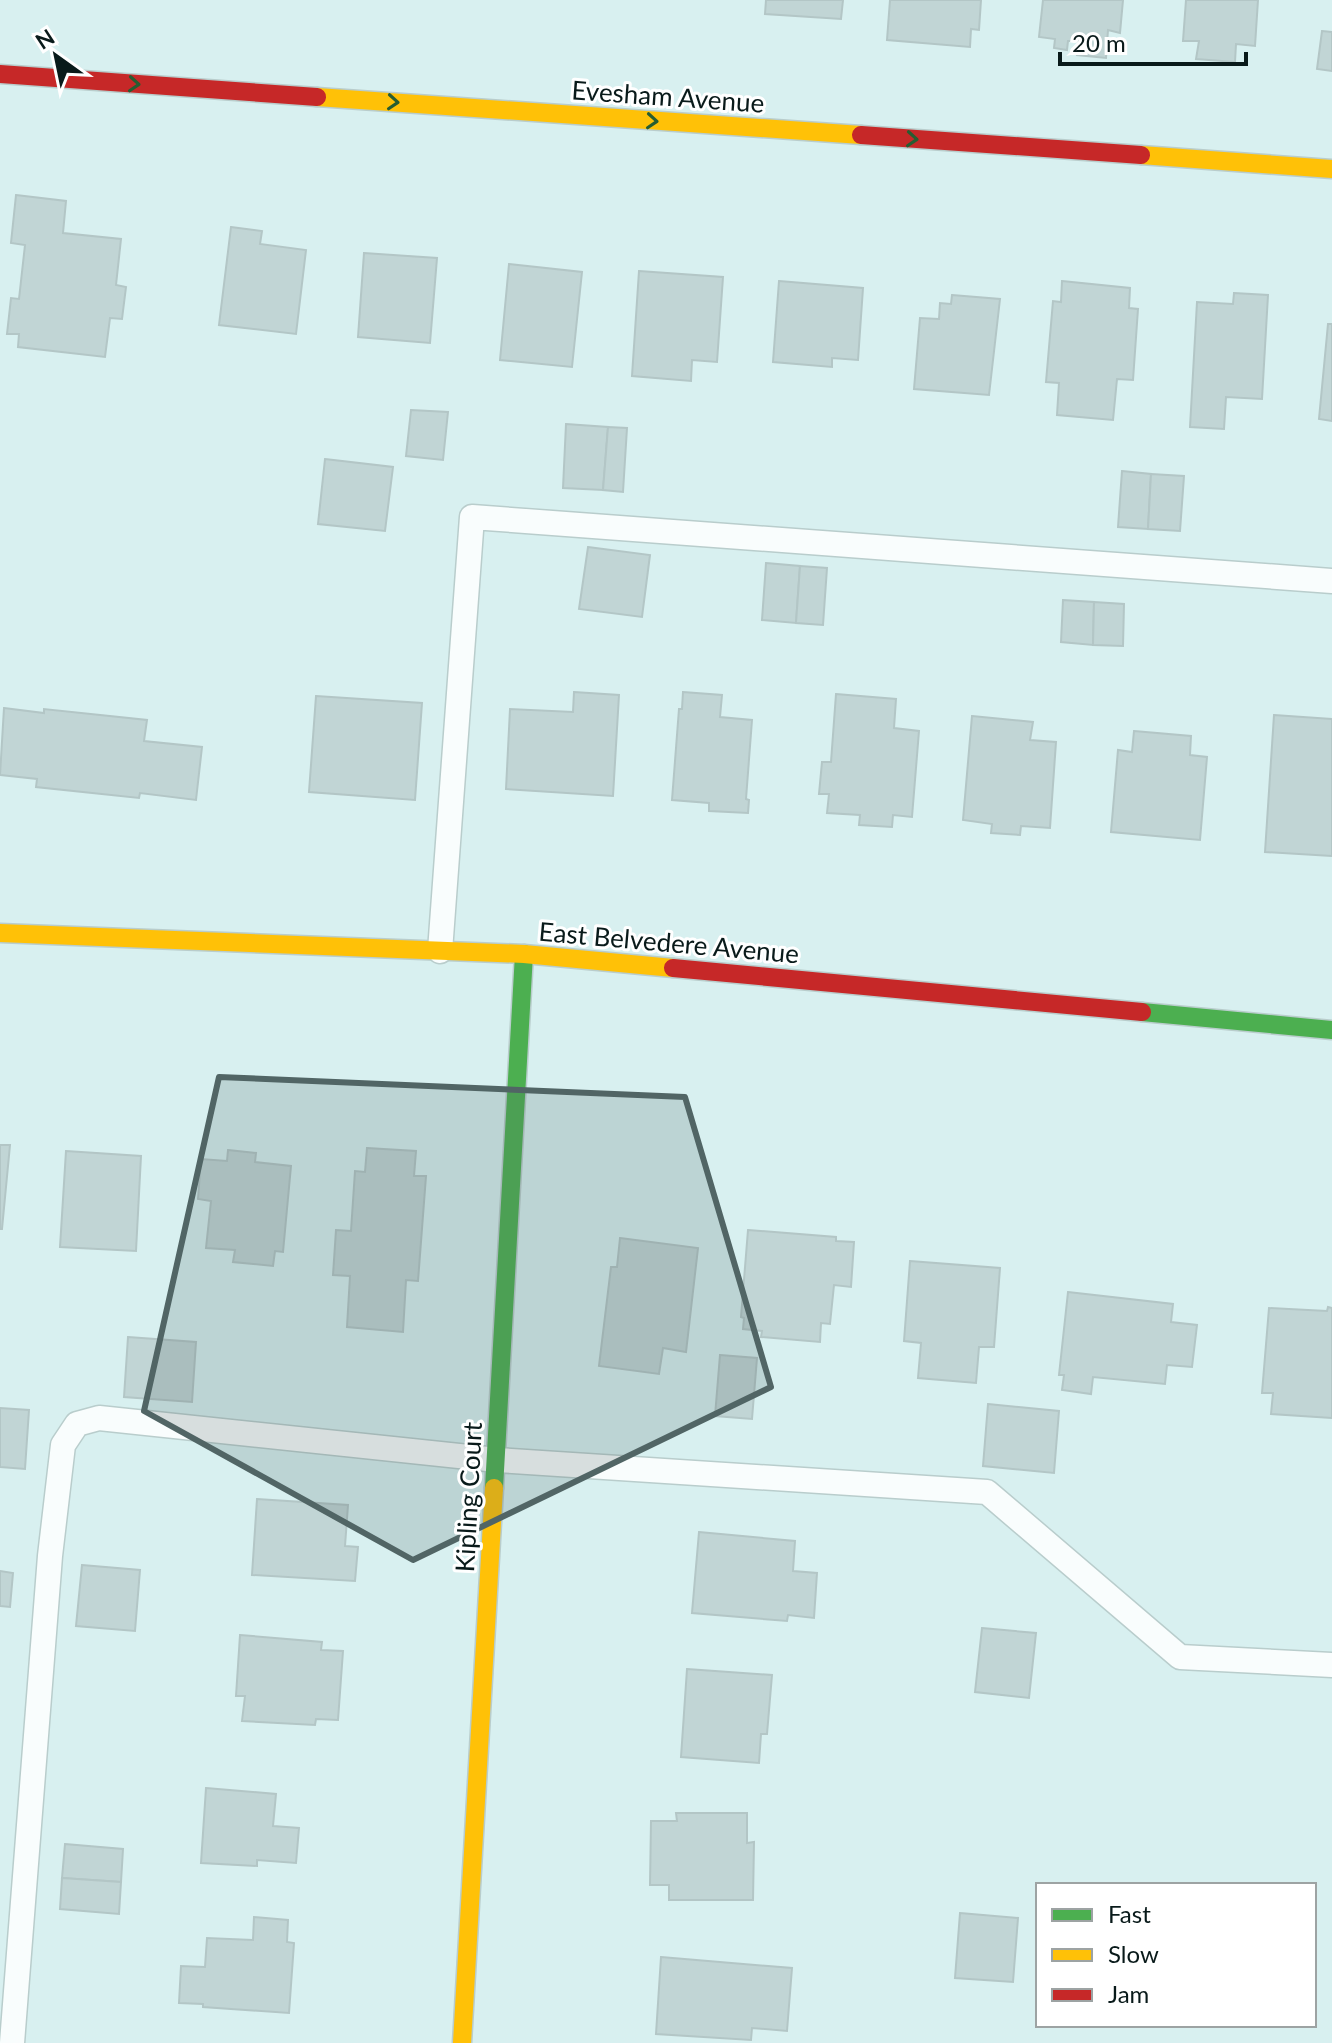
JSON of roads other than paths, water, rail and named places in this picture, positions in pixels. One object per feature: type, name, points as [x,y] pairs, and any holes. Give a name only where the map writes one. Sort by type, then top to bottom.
[{"type":"street","name":"Evesham Avenue","points":[[0,74],[1332,169]]},
{"type":"street","name":"East Belvedere Avenue","points":[[0,933],[524,954],[1332,1030]]},
{"type":"street","name":"Kipling Court","points":[[462,2043],[524,954]]},
{"type":"lane","points":[[440,951],[472,517],[1332,581]]},
{"type":"lane","points":[[12,2043],[50,1556],[63,1445],[77,1424],[99,1418],[497,1460],[987,1492],[1180,1657],[1332,1665]]}]
